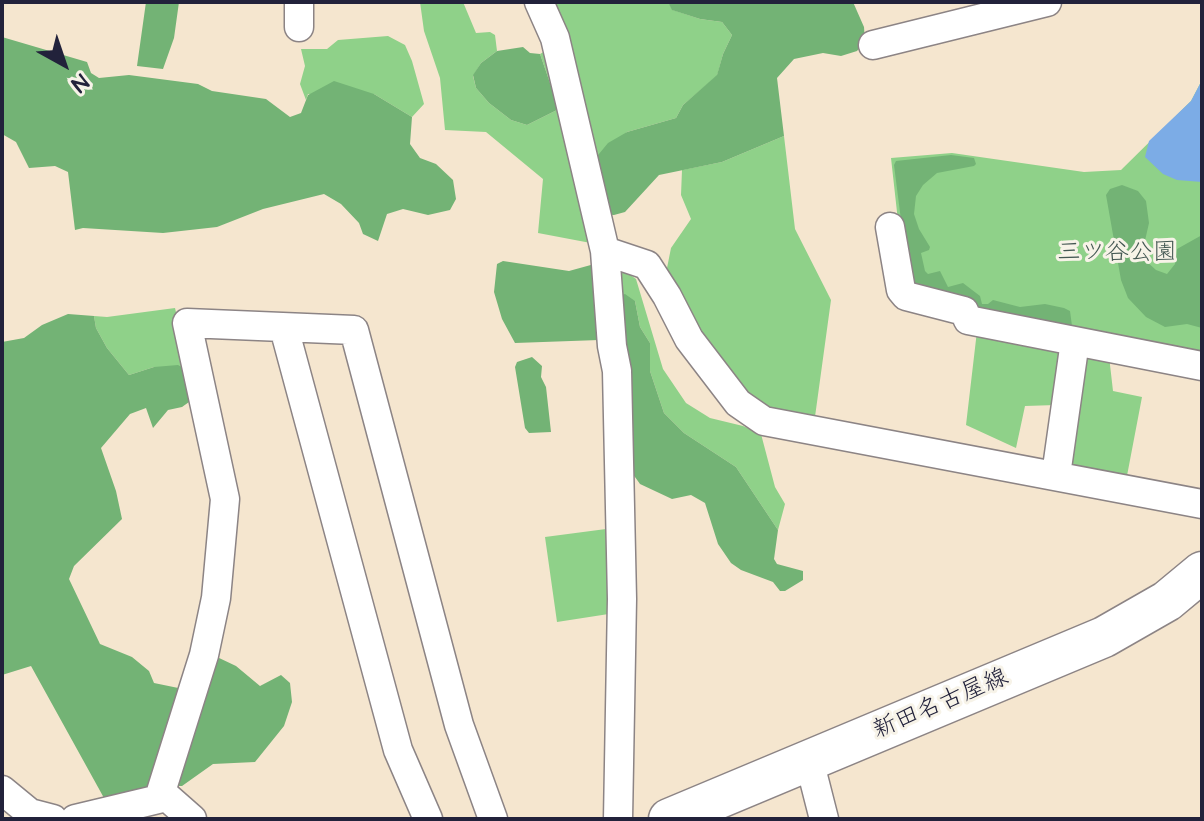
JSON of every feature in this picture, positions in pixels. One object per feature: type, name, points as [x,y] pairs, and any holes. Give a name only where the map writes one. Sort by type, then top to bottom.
[{"type":"main road","name":"新田名古屋線","points":[[669,819],[1104,637],[1167,601],[1202,572]]},
{"type":"street","points":[[539,2],[555,38],[605,251],[612,346],[617,371],[622,599],[618,819]]},
{"type":"street","points":[[873,45],[1047,2]]},
{"type":"street","points":[[890,227],[901,290],[906,296],[964,311],[968,320],[1202,366]]},
{"type":"street","points":[[605,251],[647,265],[689,339],[738,403],[764,421],[1202,504]]},
{"type":"street","points":[[159,798],[204,655],[216,598],[225,499],[187,323],[354,330],[459,725],[493,819]]},
{"type":"street","points":[[284,328],[398,750],[428,819]]},
{"type":"street","points":[[1056,475],[1075,341]]},
{"type":"street","points":[[809,760],[824,819]]},
{"type":"street","points":[[2,790],[30,813],[53,819]]},
{"type":"street","points":[[75,819],[167,797],[192,819]]},
{"type":"green space","points":[[146,2],[179,2],[174,38],[163,69],[137,66]]},
{"type":"green space","points":[[420,2],[463,2],[476,33],[490,32],[495,35],[497,51],[481,63],[473,76],[476,88],[511,120],[527,125],[559,109],[540,54],[551,48],[596,244],[538,233],[543,179],[486,132],[445,130],[440,78],[424,31]]},
{"type":"green space","points":[[543,2],[668,2],[673,10],[722,22],[732,35],[717,76],[683,105],[676,118],[627,132],[594,160]]},
{"type":"green space","points":[[668,2],[853,2],[864,27],[865,41],[857,51],[841,56],[823,53],[794,59],[777,78],[784,136],[722,162],[659,175],[625,212],[600,214],[594,160],[608,143],[627,132],[676,118],[683,105],[717,75],[732,35],[722,22],[672,10]]},
{"type":"green space","points":[[388,36],[405,45],[412,61],[424,104],[412,117],[374,94],[308,94],[306,100],[300,84],[305,66],[301,49],[327,49],[338,40]]},
{"type":"green space","points":[[2,37],[87,62],[91,73],[99,78],[129,75],[198,84],[212,91],[266,99],[290,117],[301,113],[308,95],[334,81],[374,94],[412,117],[410,144],[420,158],[436,164],[453,180],[456,199],[450,210],[428,215],[403,209],[387,214],[378,241],[363,234],[359,223],[341,204],[324,194],[263,209],[217,227],[163,233],[75,230],[68,172],[55,166],[29,168],[16,142],[2,134]]},
{"type":"green space","points":[[523,47],[530,53],[540,54],[559,109],[527,125],[511,120],[489,103],[476,88],[473,75],[481,63],[497,51]]},
{"type":"green space","name":"三ツ谷公園","points":[[1202,80],[1202,355],[915,293],[898,221],[891,158],[952,153],[1084,172],[1121,170],[1191,101]]},
{"type":"green space","points":[[784,136],[795,229],[831,300],[814,424],[758,406],[702,345],[667,268],[671,248],[691,219],[681,195],[682,170],[722,162]]},
{"type":"green space","points":[[951,155],[974,158],[976,164],[937,173],[916,196],[914,214],[930,247],[921,253],[925,271],[928,274],[940,271],[948,287],[963,283],[980,296],[982,304],[993,300],[1020,307],[1045,304],[1064,308],[1070,311],[1072,326],[979,310],[909,283],[894,165],[896,161]]},
{"type":"green space","points":[[1122,185],[1138,191],[1146,201],[1149,223],[1144,245],[1146,261],[1156,270],[1167,274],[1175,264],[1177,249],[1202,235],[1202,328],[1187,324],[1165,327],[1146,317],[1128,298],[1121,280],[1106,195],[1110,189]]},
{"type":"green space","points":[[503,261],[569,271],[598,263],[599,340],[515,343],[502,319],[494,292],[497,264]]},
{"type":"green space","points":[[618,266],[636,279],[663,369],[686,403],[710,418],[761,434],[775,487],[785,504],[778,530],[736,467],[684,433],[664,413],[650,371],[650,343],[640,327],[635,301],[612,298]]},
{"type":"green space","points":[[625,294],[635,301],[640,327],[650,343],[650,371],[664,413],[684,433],[736,467],[778,530],[774,559],[777,564],[803,571],[803,580],[785,591],[780,591],[773,582],[731,563],[718,544],[705,503],[691,495],[672,499],[640,484],[630,470],[612,298]]},
{"type":"green space","points":[[175,308],[190,372],[154,367],[129,375],[107,348],[96,328],[94,316]]},
{"type":"green space","points":[[68,314],[94,316],[96,328],[107,348],[129,375],[154,367],[178,365],[190,372],[196,397],[182,407],[168,410],[153,428],[146,408],[130,414],[101,448],[122,519],[74,566],[69,579],[100,644],[132,657],[149,671],[154,683],[188,690],[152,796],[104,798],[31,666],[2,675],[2,342],[24,338],[42,325]]},
{"type":"green space","points":[[977,331],[1065,351],[1056,405],[1025,406],[1016,448],[966,425]]},
{"type":"green space","points":[[1079,350],[1109,356],[1113,391],[1142,397],[1126,481],[1061,471]]},
{"type":"green space","points":[[532,357],[542,366],[541,377],[546,387],[551,432],[529,433],[525,428],[515,367],[517,362]]},
{"type":"green space","points":[[606,529],[617,532],[615,613],[557,622],[545,537]]},
{"type":"green space","points":[[217,657],[236,666],[260,686],[281,675],[290,683],[292,702],[284,726],[255,762],[213,764],[182,786],[177,786]]},
{"type":"water","points":[[1202,80],[1202,182],[1177,180],[1163,174],[1145,157],[1149,141],[1191,101]]}]
